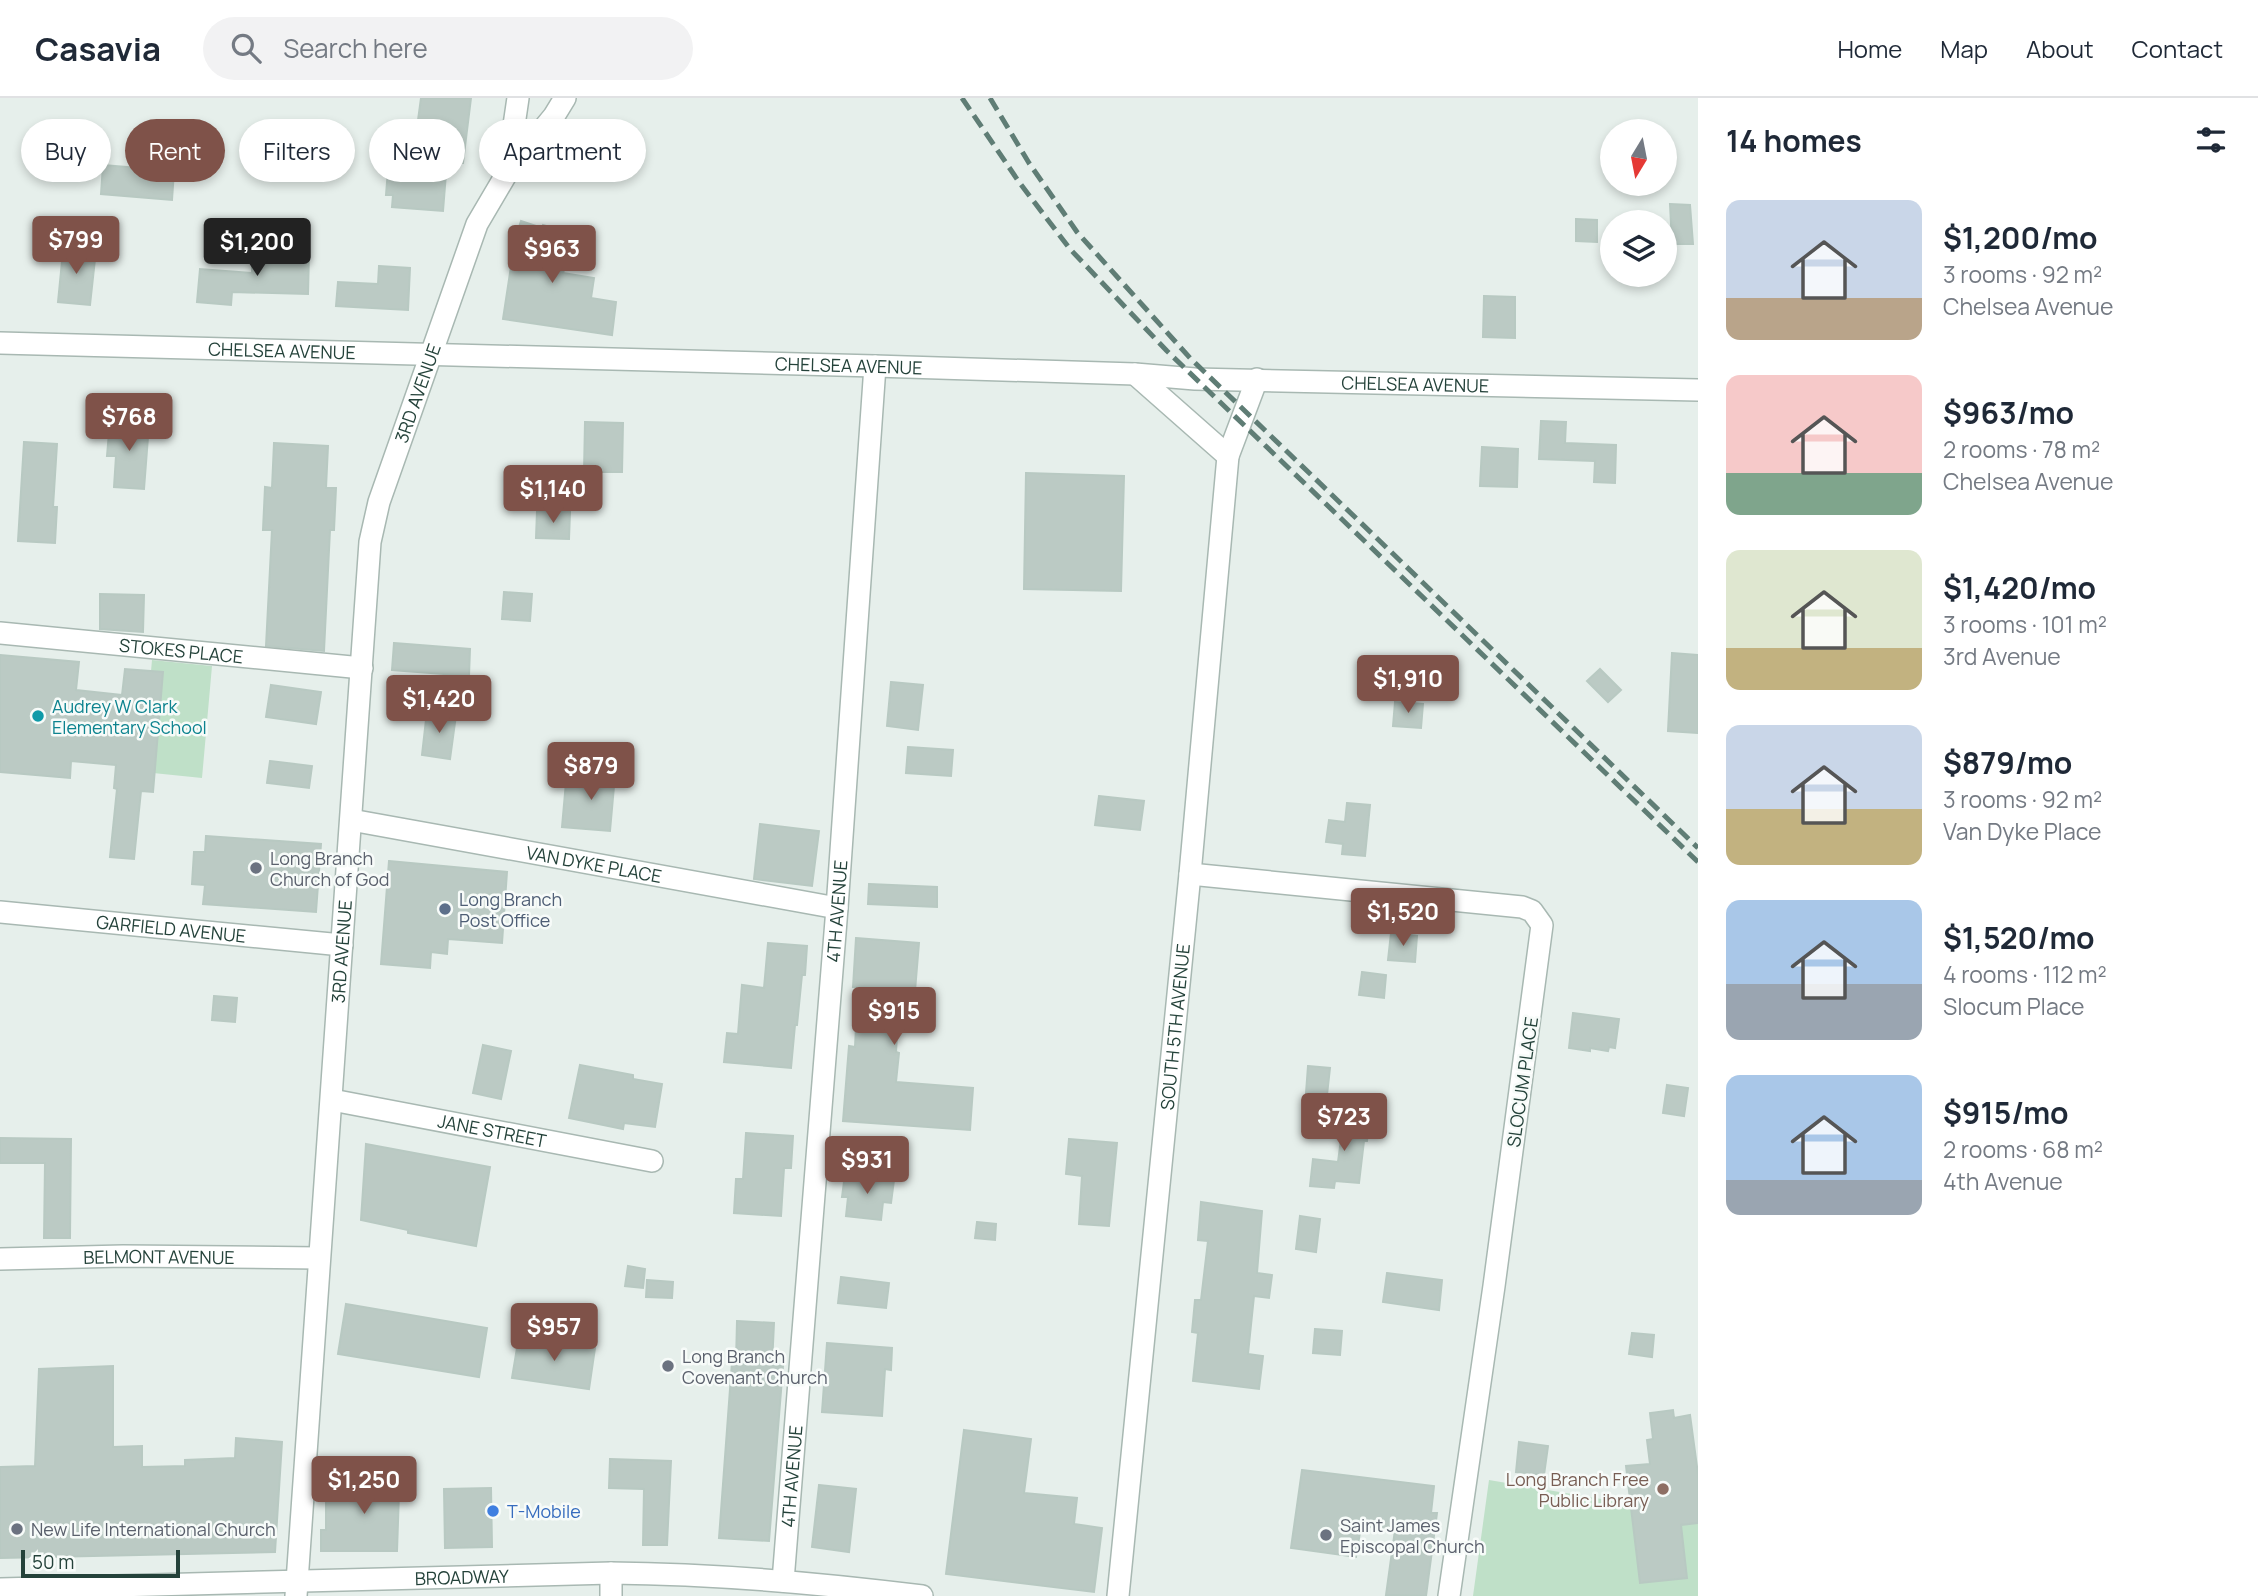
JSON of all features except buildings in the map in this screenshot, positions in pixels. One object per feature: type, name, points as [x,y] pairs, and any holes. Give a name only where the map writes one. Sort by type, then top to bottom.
[{"type":"street","name":"3RD AVENUE","points":[[514,119],[517,98]]},
{"type":"street","points":[[552,119],[565,98]]},
{"type":"street","name":"3RD AVENUE","points":[[296,1589],[370,542],[376,515],[477,224],[502,182]]},
{"type":"street","name":"CHELSEA AVENUE","points":[[0,343],[875,366],[1135,374],[1195,379],[1698,390]]},
{"type":"street","name":"4TH AVENUE","points":[[783,1581],[837,908],[875,366]]},
{"type":"street","points":[[1135,374],[1228,456]]},
{"type":"street","name":"SOUTH 5TH AVENUE","points":[[1118,1596],[1190,874],[1228,456],[1257,379]]},
{"type":"street","name":"STOKES PLACE","points":[[0,633],[362,668]]},
{"type":"street","name":"VAN DYKE PLACE","points":[[351,820],[837,908]]},
{"type":"street","name":"SLOCUM PLACE","points":[[1190,874],[1522,907],[1532,911],[1542,925],[1449,1596]]},
{"type":"street","name":"GARFIELD AVENUE","points":[[0,912],[342,945]]},
{"type":"street","name":"JANE STREET","points":[[332,1100],[652,1161]]},
{"type":"street","name":"BELMONT AVENUE","points":[[0,1259],[123,1256],[319,1258]]},
{"type":"street","points":[[611,1573],[611,1596]]},
{"type":"street","name":"BROADWAY","points":[[0,1589],[296,1589],[611,1573],[702,1575],[922,1596]]},
{"type":"green space","points":[[152,660],[212,666],[202,778],[153,773],[163,673],[151,671]]},
{"type":"green space","points":[[1489,1480],[1631,1504],[1641,1583],[1687,1578],[1681,1525],[1698,1523],[1698,1596],[1473,1596]]},
{"type":"railway","points":[[962,98],[1019,182],[1070,249],[1167,351],[1698,862]]},
{"type":"railway","points":[[990,98],[1029,163],[1077,232],[1190,358],[1698,848]]},
{"type":"place","name":"Audrey W Clark Elementary School","points":[[38,716]]},
{"type":"place","name":"Long Branch Church of God","points":[[256,868]]},
{"type":"place","name":"Long Branch Post Office","points":[[445,909]]},
{"type":"place","name":"Long Branch Covenant Church","points":[[668,1366]]},
{"type":"place","name":"Long Branch Free Public Library","points":[[1663,1489]]},
{"type":"place","name":"T-Mobile","points":[[493,1511]]},
{"type":"place","name":"New Life International Church","points":[[17,1529]]},
{"type":"place","name":"Saint James Episcopal Church","points":[[1326,1535]]}]
